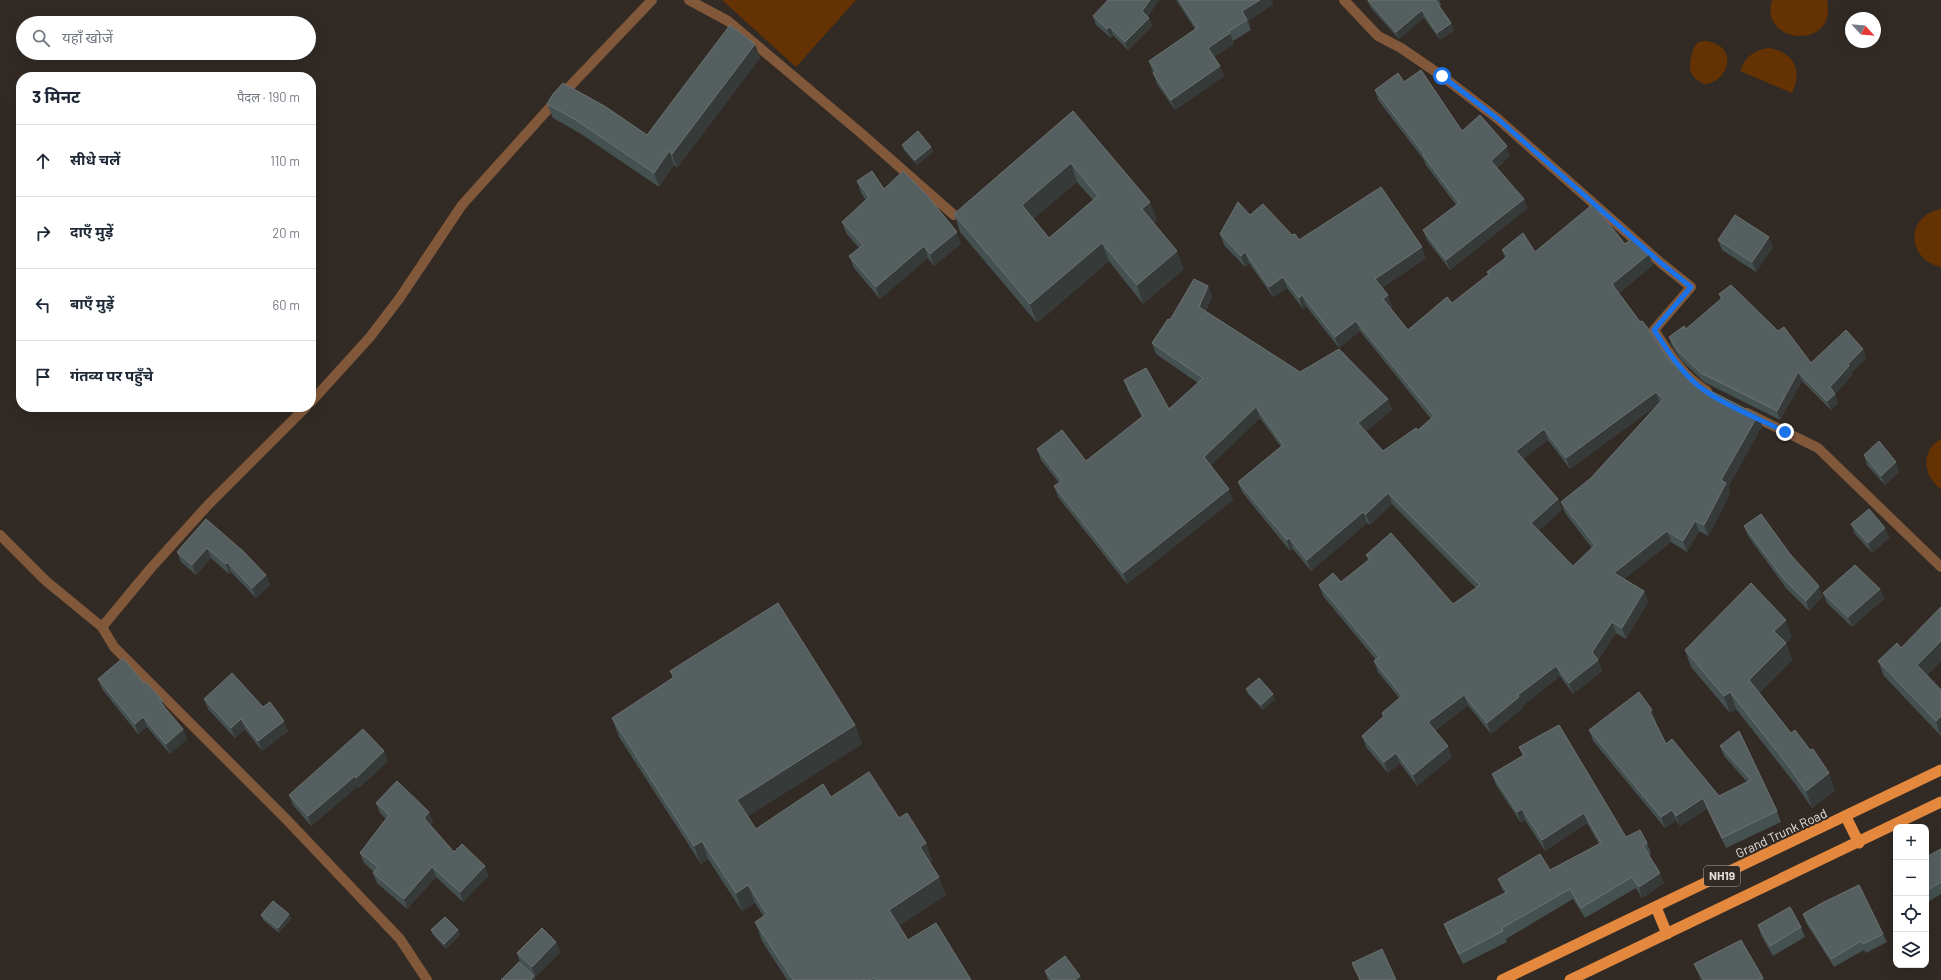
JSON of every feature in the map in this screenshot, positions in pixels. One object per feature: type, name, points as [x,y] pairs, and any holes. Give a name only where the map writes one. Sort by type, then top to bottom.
[{"type":"highway","name":"Grand Trunk Road","points":[[1502,980],[1846,817],[1941,770]]},
{"type":"highway","name":"NH19","points":[[1570,980],[1859,843],[1941,802]]},
{"type":"highway","points":[[1846,817],[1859,843]]},
{"type":"highway","points":[[1656,907],[1667,934]]},
{"type":"street","points":[[316,397],[370,338],[399,299],[462,205],[542,116],[652,0]]},
{"type":"street","points":[[689,0],[728,21],[862,134],[954,215]]},
{"type":"street","points":[[1344,0],[1378,36],[1401,48],[1442,76],[1498,119],[1661,263],[1691,287],[1654,330],[1676,364],[1700,387],[1714,395]]},
{"type":"street","points":[[1740,409],[1818,448],[1941,567]]},
{"type":"street","points":[[102,627],[151,568],[208,505],[301,412]]},
{"type":"street","points":[[0,535],[46,581],[102,627],[114,647],[287,820],[400,939],[427,980]]},
{"type":"shaded area","points":[[722,0],[856,0],[796,67]]},
{"type":"shaded area","points":[[1772,0],[1827,0],[1827,17],[1821,28],[1811,34],[1798,36],[1786,33],[1776,26],[1771,15]]},
{"type":"shaded area","points":[[1708,41],[1717,44],[1724,50],[1727,55],[1727,61],[1724,72],[1720,77],[1715,81],[1704,84],[1693,76],[1690,69],[1690,60],[1694,47],[1700,42]]},
{"type":"shaded area","points":[[1769,48],[1778,50],[1785,54],[1794,64],[1797,77],[1792,93],[1740,71],[1745,61],[1751,55],[1759,50]]},
{"type":"shaded area","points":[[1941,209],[1941,267],[1929,262],[1921,256],[1916,247],[1914,238],[1916,228],[1921,220],[1929,213]]},
{"type":"shaded area","points":[[1941,439],[1941,489],[1930,478],[1926,464],[1927,456],[1930,450],[1934,444]]},
{"type":"building","points":[[1108,0],[1150,0],[1142,11],[1149,18],[1125,42],[1110,27],[1107,29],[1093,16]]},
{"type":"building","points":[[1179,0],[1260,0],[1242,11],[1247,20],[1229,31],[1230,33],[1208,48],[1220,66],[1171,100],[1153,73],[1156,71],[1149,61],[1197,28]]},
{"type":"building","points":[[1368,0],[1435,0],[1451,23],[1437,33],[1422,10],[1396,32]]},
{"type":"building","points":[[730,25],[755,44],[672,154],[669,151],[654,173],[576,120],[547,104],[553,94],[563,83],[606,107],[647,135]]},
{"type":"building","points":[[1421,70],[1462,131],[1480,115],[1507,146],[1491,161],[1524,199],[1446,260],[1423,230],[1459,203],[1375,90],[1398,73],[1404,82]]},
{"type":"building","points":[[1073,111],[1150,202],[1142,209],[1177,251],[1137,285],[1102,243],[1030,304],[954,214]],"holes":[[[1071,163],[1098,196],[1049,238],[1022,205]]]},
{"type":"building","points":[[918,131],[931,147],[915,160],[902,145]]},
{"type":"building","points":[[872,171],[884,189],[903,171],[926,194],[957,232],[930,254],[924,246],[876,287],[849,256],[863,245],[842,222],[869,197],[857,181]]},
{"type":"building","points":[[1381,187],[1422,247],[1375,279],[1388,295],[1383,299],[1408,330],[1447,297],[1452,303],[1489,274],[1487,272],[1508,256],[1502,250],[1523,233],[1535,252],[1593,204],[1625,244],[1632,239],[1649,254],[1612,284],[1640,322],[1642,321],[1647,327],[1667,357],[1693,382],[1758,415],[1721,480],[1726,483],[1704,525],[1695,521],[1683,541],[1667,531],[1614,573],[1644,591],[1622,628],[1612,622],[1592,652],[1598,660],[1569,683],[1556,666],[1518,695],[1519,697],[1487,723],[1464,695],[1428,722],[1448,746],[1413,775],[1396,753],[1384,762],[1362,736],[1384,716],[1382,713],[1402,696],[1374,661],[1379,657],[1319,585],[1333,573],[1341,582],[1370,559],[1366,555],[1391,533],[1453,604],[1480,585],[1388,493],[1366,514],[1363,512],[1307,560],[1289,538],[1287,540],[1238,482],[1283,445],[1256,407],[1204,457],[1229,489],[1123,573],[1054,486],[1062,481],[1037,449],[1062,430],[1086,461],[1143,416],[1124,380],[1146,368],[1169,409],[1203,378],[1152,343],[1168,319],[1170,320],[1194,279],[1208,286],[1199,307],[1300,372],[1339,349],[1388,399],[1358,423],[1383,451],[1416,428],[1418,430],[1434,416],[1356,321],[1335,337],[1302,295],[1299,298],[1283,277],[1269,287],[1245,252],[1241,256],[1220,234],[1238,202],[1250,215],[1263,204],[1292,235],[1295,234],[1299,240]],"holes":[[[1656,392],[1663,399],[1591,478],[1561,502],[1595,545],[1573,566],[1531,523],[1558,499],[1516,451],[1544,429],[1566,458]]]},
{"type":"building","points":[[1735,215],[1769,237],[1752,262],[1718,240]]},
{"type":"building","points":[[1731,285],[1778,331],[1784,327],[1811,363],[1846,330],[1863,349],[1848,364],[1849,366],[1830,387],[1835,394],[1827,401],[1798,372],[1777,411],[1701,373],[1678,351],[1669,337],[1684,326],[1686,329],[1722,298],[1719,294]]},
{"type":"building","points":[[1879,441],[1896,462],[1881,476],[1864,455]]},
{"type":"building","points":[[1869,509],[1885,528],[1868,543],[1851,524]]},
{"type":"building","points":[[1761,514],[1790,554],[1819,586],[1806,601],[1783,578],[1744,526]]},
{"type":"building","points":[[206,519],[243,551],[266,575],[252,588],[227,562],[226,564],[207,548],[192,565],[177,552]]},
{"type":"building","points":[[1855,565],[1880,589],[1848,617],[1823,593]]},
{"type":"building","points":[[1751,583],[1786,620],[1774,631],[1786,643],[1749,680],[1791,733],[1795,730],[1810,750],[1813,749],[1829,773],[1806,791],[1790,768],[1730,692],[1724,696],[1685,650]]},
{"type":"building","points":[[778,603],[855,725],[737,800],[756,829],[823,784],[831,797],[869,772],[899,818],[907,813],[926,843],[920,847],[939,877],[889,910],[908,940],[936,923],[971,980],[876,980],[874,978],[869,980],[793,980],[755,922],[767,914],[748,885],[736,893],[702,841],[694,846],[612,718],[674,677],[670,671]]},
{"type":"building","points":[[1941,607],[1941,641],[1917,665],[1941,690],[1941,716],[1936,721],[1878,661],[1897,643],[1901,648]]},
{"type":"building","points":[[123,658],[144,683],[146,682],[163,701],[161,703],[183,729],[166,744],[143,717],[135,724],[98,679]]},
{"type":"building","points":[[232,673],[263,707],[270,702],[284,721],[258,741],[241,719],[231,728],[204,699]]},
{"type":"building","points":[[1259,678],[1273,694],[1261,705],[1246,689]]},
{"type":"building","points":[[1639,692],[1652,710],[1650,712],[1666,744],[1672,739],[1719,796],[1751,780],[1720,746],[1739,731],[1777,811],[1722,838],[1703,798],[1676,816],[1672,810],[1661,817],[1589,730]]},
{"type":"building","points":[[1559,725],[1626,837],[1640,830],[1647,843],[1643,846],[1660,873],[1639,887],[1632,877],[1581,908],[1570,889],[1502,928],[1503,931],[1459,954],[1444,924],[1507,892],[1498,879],[1540,854],[1550,870],[1601,843],[1584,813],[1542,840],[1522,809],[1517,812],[1492,774],[1524,755],[1519,747]]},
{"type":"building","points":[[363,729],[384,751],[356,778],[355,776],[308,816],[289,795]]},
{"type":"building","points":[[397,781],[429,812],[424,818],[454,852],[462,844],[485,866],[460,892],[432,867],[404,899],[373,873],[378,867],[360,853],[389,815],[376,803]]},
{"type":"building","points":[[1941,849],[1941,882],[1929,889],[1929,860],[1929,855]]},
{"type":"building","points":[[1859,885],[1883,934],[1863,944],[1861,941],[1831,959],[1803,914]]},
{"type":"building","points":[[273,901],[289,914],[278,928],[261,915]]},
{"type":"building","points":[[1790,907],[1801,927],[1770,946],[1758,925]]},
{"type":"building","points":[[445,917],[458,930],[444,944],[431,930]]},
{"type":"building","points":[[542,928],[556,942],[532,967],[517,953]]},
{"type":"building","points":[[1741,940],[1763,978],[1758,980],[1704,980],[1694,964]]},
{"type":"building","points":[[1382,949],[1396,980],[1360,980],[1352,963]]},
{"type":"building","points":[[1065,956],[1080,976],[1075,980],[1052,980],[1045,971]]},
{"type":"building","points":[[519,962],[534,976],[531,980],[501,980]]},
{"type":"route","points":[[1442,76],[1498,119],[1592,203],[1691,287],[1654,330],[1664,346],[1676,364],[1700,387],[1720,399],[1785,432]]}]
